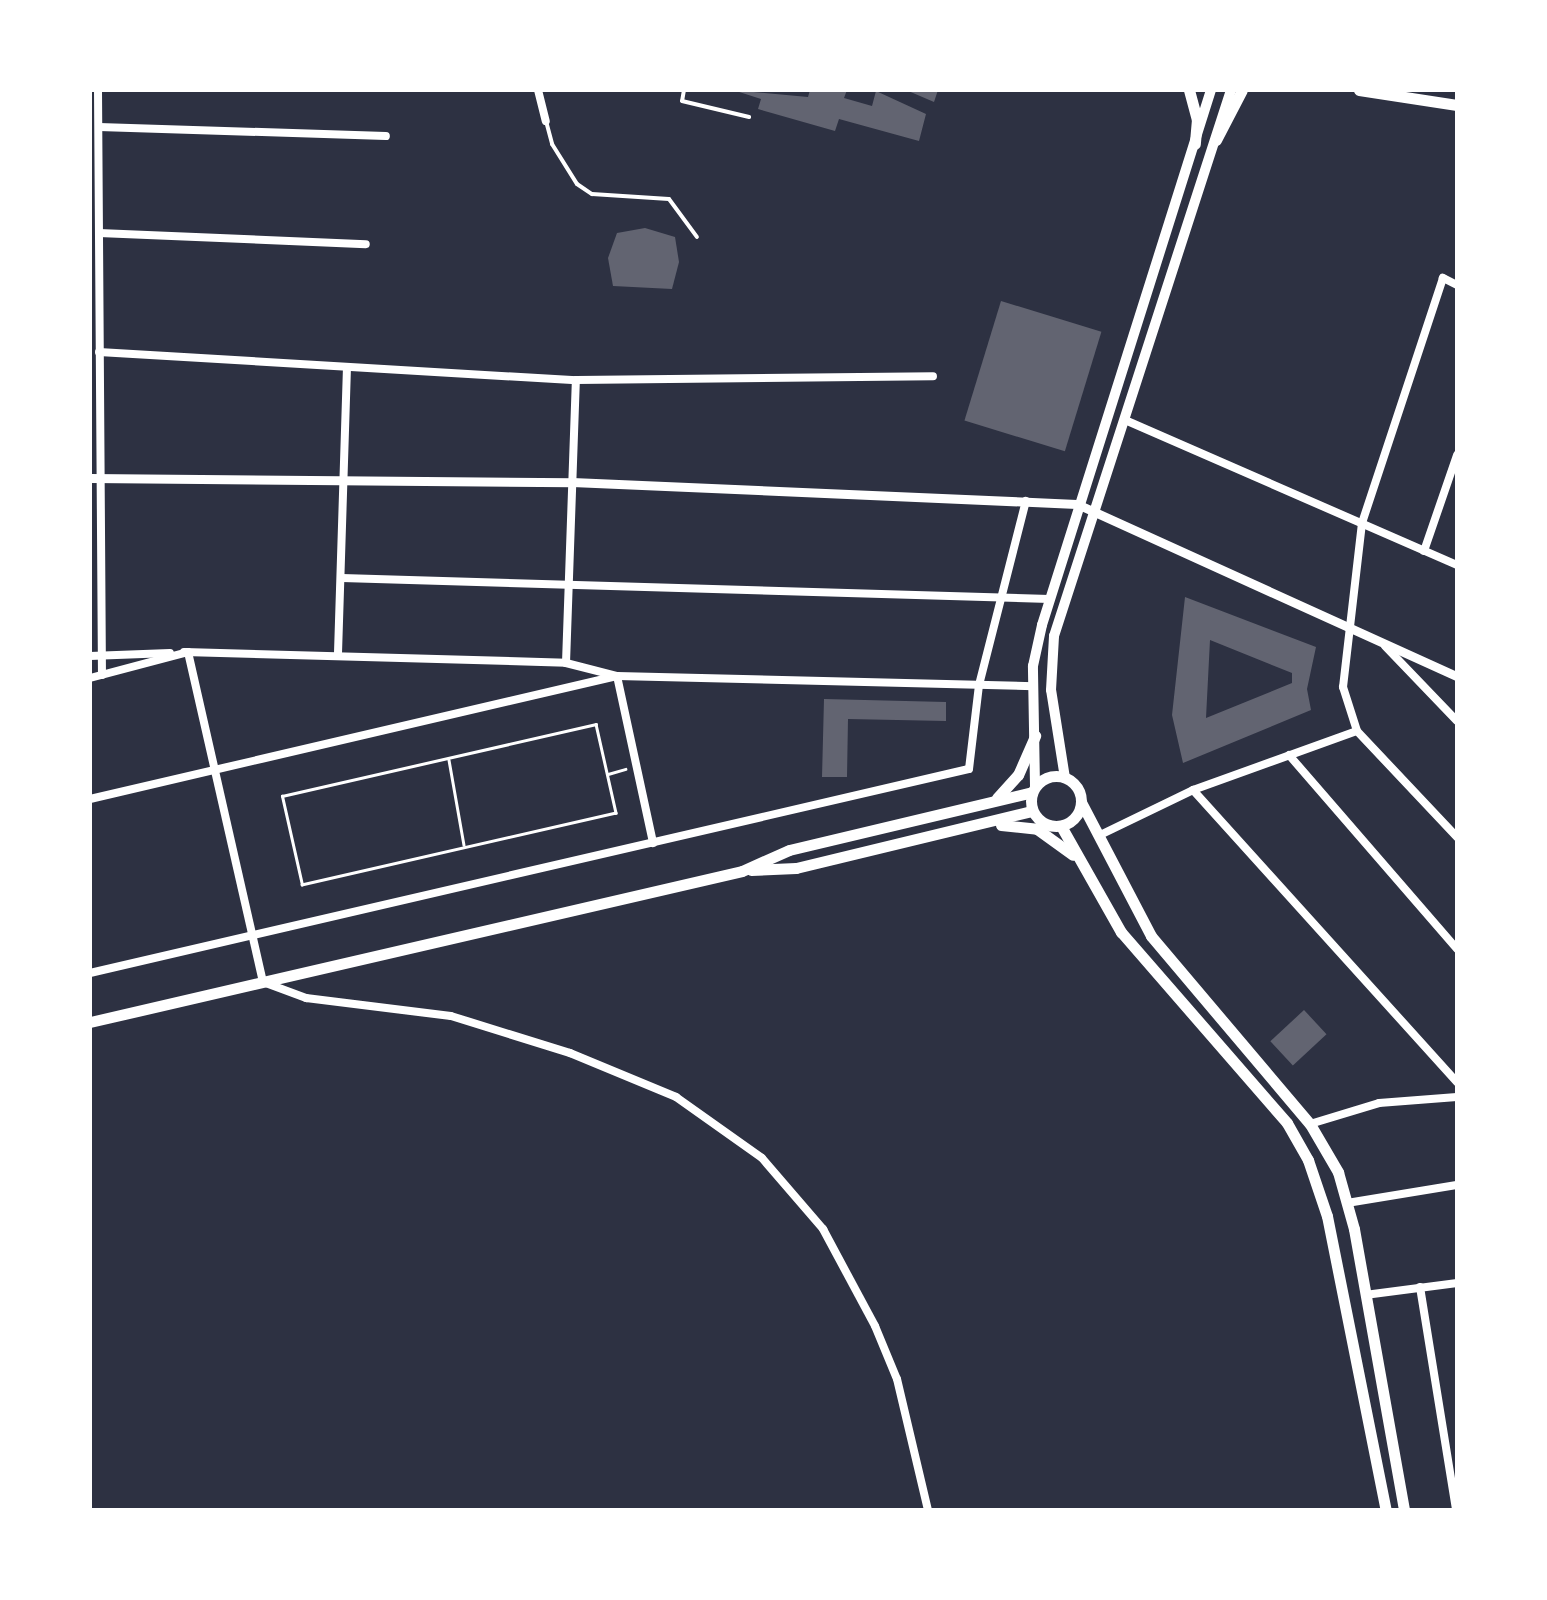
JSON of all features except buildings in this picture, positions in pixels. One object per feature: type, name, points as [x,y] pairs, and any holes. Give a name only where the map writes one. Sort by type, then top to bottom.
[{"type":"main road","points":[[1189,90],[1197,119],[1194,144]]},
{"type":"main road","points":[[1081,802],[1075,817],[1061,826],[1044,824],[1032,811],[1034,686],[1050,598],[1211,90]]},
{"type":"main road","points":[[1231,90],[1092,511],[1050,664],[1065,778],[1151,936],[1310,1124],[1347,1203],[1404,1510]]},
{"type":"main road","points":[[1216,140],[1242,90]]},
{"type":"main road","points":[[1359,90],[1457,104]]},
{"type":"main road","points":[[989,803],[1018,775],[1035,736]]},
{"type":"main road","points":[[90,1022],[742,870],[789,850],[989,803],[1034,789],[1049,776],[1065,778]]},
{"type":"main road","points":[[742,870],[796,868],[1032,811]]},
{"type":"main road","points":[[1061,826],[1121,932],[1294,1133],[1317,1182],[1386,1510]]},
{"type":"main road","points":[[973,827],[1038,829],[1083,865]]},
{"type":"main road","points":[[1255,1086],[1268,1076]]},
{"type":"street","points":[[98,90],[94,105],[99,127],[100,352],[95,570],[102,675]]},
{"type":"street","points":[[538,90],[546,121]]},
{"type":"street","points":[[99,127],[386,136]]},
{"type":"street","points":[[99,233],[366,244]]},
{"type":"street","points":[[1457,285],[1443,278],[1362,523],[1354,627],[1343,687],[1358,731],[1457,837]]},
{"type":"street","points":[[100,352],[576,380],[933,376]]},
{"type":"street","points":[[338,652],[347,367]]},
{"type":"street","points":[[566,663],[576,380]]},
{"type":"street","points":[[1125,420],[1457,565]]},
{"type":"street","points":[[1424,550],[1457,454]]},
{"type":"street","points":[[95,479],[572,482],[1077,504],[1457,676]]},
{"type":"street","points":[[90,973],[969,769],[980,685],[998,597],[1026,502]]},
{"type":"street","points":[[342,578],[1050,598]]},
{"type":"street","points":[[1385,646],[1457,721]]},
{"type":"street","points":[[90,678],[188,652]]},
{"type":"street","points":[[188,652],[263,982],[306,998],[405,1008],[496,1028],[627,1075],[726,1128],[790,1189],[852,1277],[897,1379],[928,1510]]},
{"type":"street","points":[[90,656],[338,652],[566,663],[617,676],[1034,686]]},
{"type":"street","points":[[90,800],[617,676]]},
{"type":"street","points":[[617,676],[653,844]]},
{"type":"street","points":[[1097,836],[1194,790],[1358,731]]},
{"type":"street","points":[[1290,755],[1457,949]]},
{"type":"street","points":[[1194,790],[1457,1082]]},
{"type":"street","points":[[1310,1124],[1379,1103],[1457,1097]]},
{"type":"street","points":[[1347,1203],[1457,1185]]},
{"type":"street","points":[[1365,1295],[1457,1283]]},
{"type":"street","points":[[1420,1287],[1456,1510]]},
{"type":"lane","points":[[684,90],[682,101],[749,117]]},
{"type":"lane","points":[[546,121],[577,184],[592,194],[669,199],[697,237]]},
{"type":"path","points":[[596,724],[616,813],[302,885],[282,796],[448,758],[596,724]]},
{"type":"path","points":[[448,758],[465,848]]},
{"type":"path","points":[[607,774],[636,766]]}]
